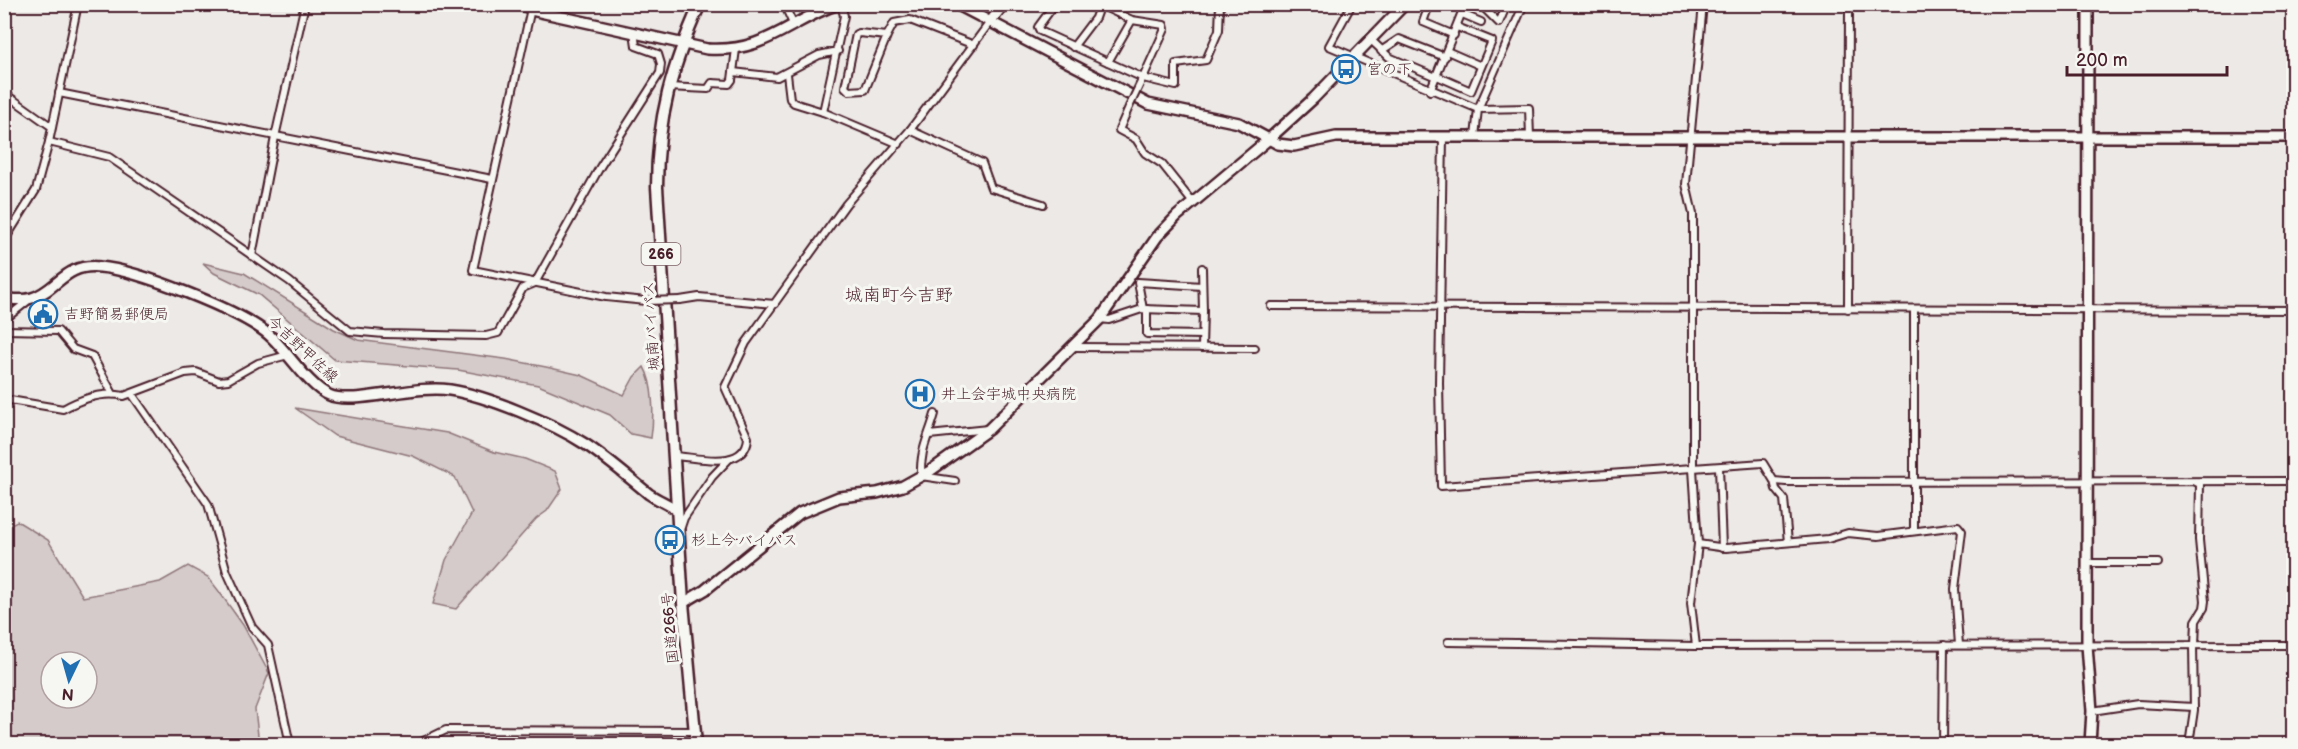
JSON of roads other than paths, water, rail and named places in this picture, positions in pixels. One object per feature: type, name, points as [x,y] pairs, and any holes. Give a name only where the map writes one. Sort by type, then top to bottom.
[{"type":"highway","name":"城南バイパス","points":[[677,510],[657,187],[660,125],[668,87],[700,4]]},
{"type":"highway","name":"国道266号","points":[[677,510],[696,744]]},
{"type":"street","points":[[4,241],[31,201],[49,142],[77,7],[57,4]]},
{"type":"street","points":[[252,256],[275,137],[305,4]]},
{"type":"street","points":[[507,4],[532,7],[707,49],[736,49],[767,40],[840,4],[844,16],[823,112]]},
{"type":"street","points":[[784,4],[794,26]]},
{"type":"street","points":[[956,4],[1132,97],[1165,109],[1212,116],[1239,123],[1278,144],[1294,146],[1336,137],[2294,138]]},
{"type":"street","points":[[674,456],[729,459],[739,457],[744,452],[748,438],[727,392],[726,381],[746,343],[846,204],[899,144],[1004,4]]},
{"type":"street","points":[[1055,4],[1038,27],[1040,31],[1108,62],[1141,81],[1176,86],[1176,64],[1206,60],[1219,30],[1220,4]]},
{"type":"street","points":[[1352,4],[1329,46],[1430,91],[1478,109],[1529,108],[1530,137]]},
{"type":"street","points":[[683,603],[705,590],[800,513],[839,497],[876,493],[903,486],[988,429],[1100,319],[1157,237],[1193,203],[1269,139],[1405,4]]},
{"type":"street","points":[[1430,91],[1462,14],[1464,8],[1461,4]]},
{"type":"street","points":[[1481,5],[1499,23],[1507,4]]},
{"type":"street","points":[[1475,137],[1478,109],[1524,4]]},
{"type":"street","points":[[1696,646],[1691,603],[1698,544],[1693,469],[1693,214],[1686,184],[1703,4]]},
{"type":"street","points":[[1848,309],[1849,4]]},
{"type":"street","points":[[2088,4],[2087,645],[2092,711],[2090,744]]},
{"type":"street","points":[[1073,47],[1095,18],[1100,5],[1132,20],[1164,25],[1165,29],[1119,130],[1136,139],[1145,153],[1162,164],[1193,203]]},
{"type":"street","points":[[532,7],[473,270],[535,283],[569,287],[606,297],[646,301],[699,297],[775,304]]},
{"type":"street","points":[[1427,11],[1423,22],[1454,35]]},
{"type":"street","points":[[1462,14],[1481,22]]},
{"type":"street","points":[[887,36],[856,34],[845,87],[849,91],[866,90],[894,22],[910,20],[974,45]]},
{"type":"street","points":[[1108,62],[1132,20]]},
{"type":"street","points":[[1371,40],[1381,51],[1397,61],[1471,91],[1492,41],[1457,27]]},
{"type":"street","points":[[49,142],[109,157],[296,287],[350,331],[486,336],[498,333],[523,288],[535,283],[600,167],[660,74],[661,64],[658,54],[636,46],[634,32]]},
{"type":"street","points":[[1381,51],[1399,39],[1481,66]]},
{"type":"street","points":[[668,87],[708,89],[712,83],[729,84],[736,49]]},
{"type":"street","points":[[733,72],[766,77],[787,74],[819,55],[838,51]]},
{"type":"street","points":[[787,74],[790,99],[794,103],[823,112],[899,144]]},
{"type":"street","points":[[4,93],[52,127]]},
{"type":"street","points":[[59,93],[492,179]]},
{"type":"street","points":[[910,130],[982,163],[991,188],[1043,204]]},
{"type":"street","points":[[1443,137],[1440,306],[1441,486],[1763,463],[1776,489],[1784,499],[1788,542]]},
{"type":"street","name":"今吉野甲佐線","points":[[32,298],[67,273],[84,267],[102,267],[161,284],[237,315],[269,335],[320,389],[339,398],[437,388],[452,390],[535,417],[585,444],[649,494],[677,510]]},
{"type":"street","points":[[1202,268],[1202,348]]},
{"type":"street","points":[[1202,286],[1138,282],[1145,309],[1147,334],[1202,335]]},
{"type":"street","points":[[4,299],[32,298]]},
{"type":"street","points":[[4,320],[32,298]]},
{"type":"street","points":[[1271,306],[2294,310]]},
{"type":"street","points":[[1100,319],[1109,320],[1145,309],[1203,311]]},
{"type":"street","points":[[1914,309],[1914,531]]},
{"type":"street","points":[[4,330],[58,331],[73,349],[93,356],[113,394]]},
{"type":"street","points":[[1069,347],[1255,348]]},
{"type":"street","points":[[4,399],[63,409],[81,399],[113,394],[123,396],[132,394],[185,373],[196,372],[219,381],[228,380],[258,363],[288,355]]},
{"type":"street","points":[[132,394],[208,504],[227,572],[252,627],[268,645],[290,744]]},
{"type":"street","points":[[921,476],[920,454],[935,414]]},
{"type":"street","points":[[929,435],[988,429]]},
{"type":"street","points":[[678,535],[684,518],[712,477],[729,459]]},
{"type":"street","points":[[1719,467],[1722,548]]},
{"type":"street","points":[[921,476],[955,481]]},
{"type":"street","points":[[1774,481],[2294,481]]},
{"type":"street","points":[[2189,744],[2194,706],[2196,621],[2204,608],[2205,601],[2199,540],[2200,484],[2195,482]]},
{"type":"street","points":[[1698,544],[1722,548],[1828,538],[1848,533],[1878,536],[1960,527],[1955,589],[1959,645]]},
{"type":"street","points":[[2087,563],[2158,563]]},
{"type":"street","points":[[1448,642],[1696,646],[2294,645]]},
{"type":"street","points":[[1943,744],[1944,645]]},
{"type":"street","points":[[2092,711],[2138,704],[2194,706]]},
{"type":"street","points":[[417,744],[446,730],[695,731]]},
{"type":"place","name":"宮の下","points":[[1346,69]]},
{"type":"place","name":"吉野簡易郵便局","points":[[43,314]]},
{"type":"place","name":"井上会宇城中央病院","points":[[920,394]]},
{"type":"place","name":"杉上今·バイパス","points":[[670,540]]},
{"type":"district","name":"城南町今吉野","points":[[899,295]]}]
